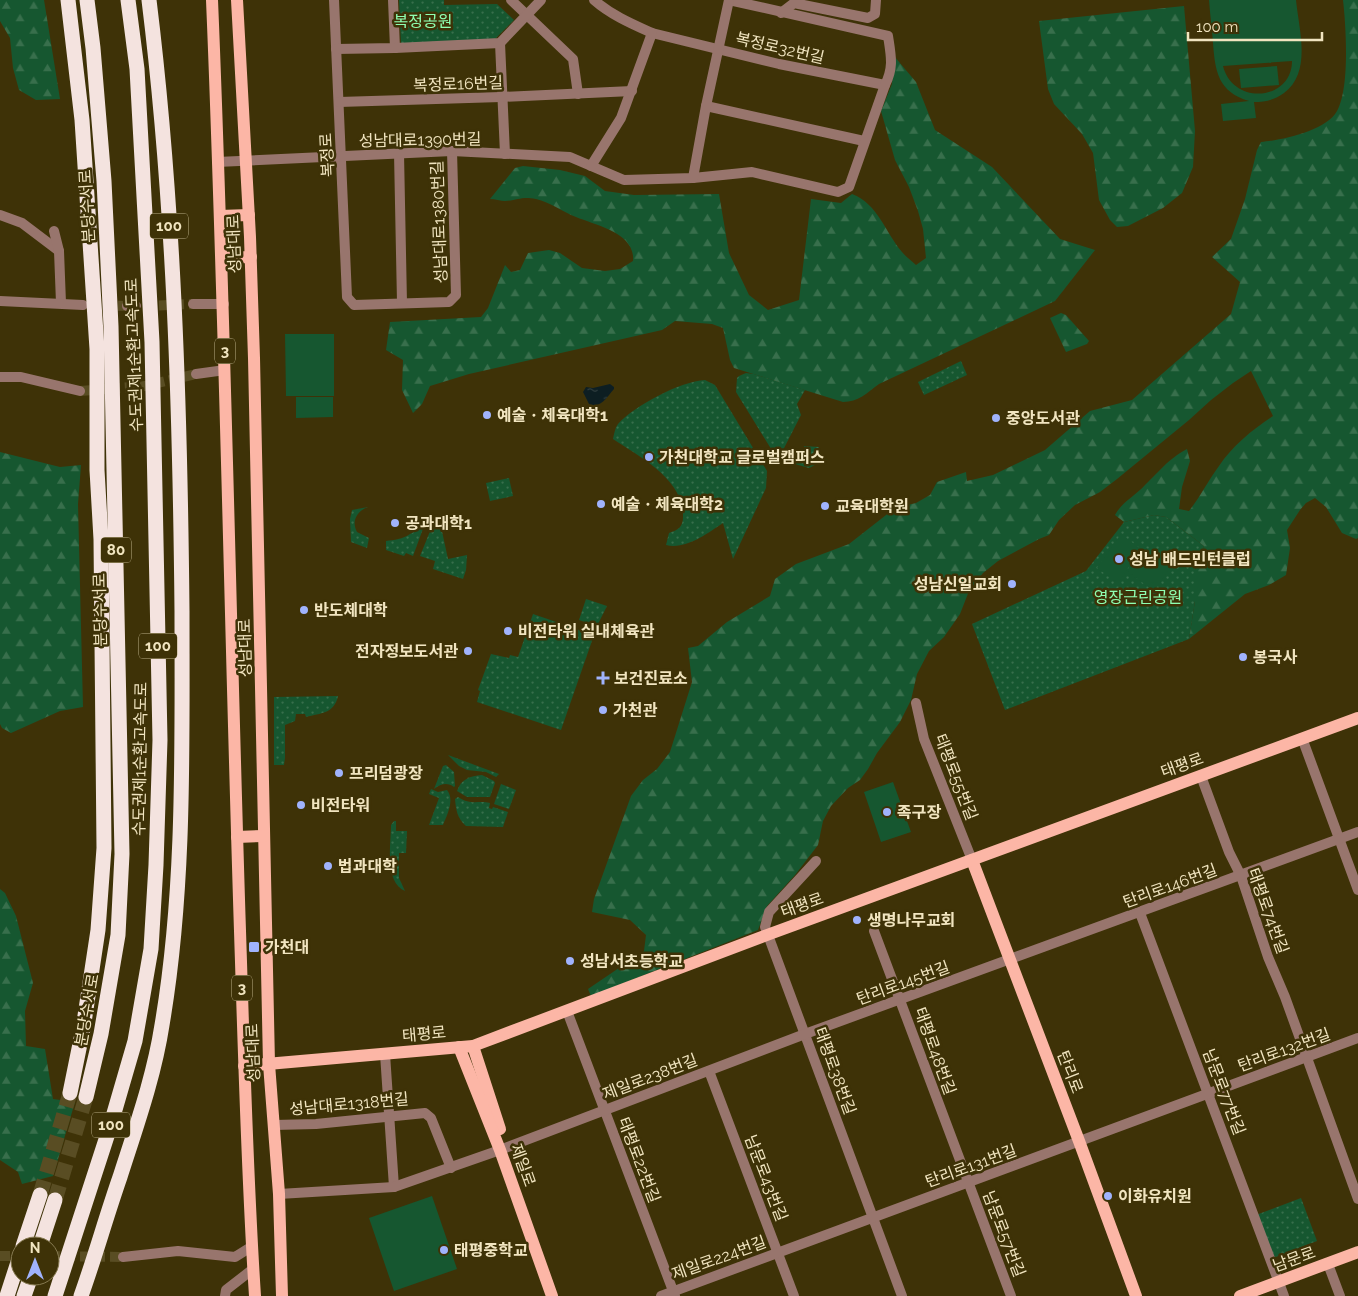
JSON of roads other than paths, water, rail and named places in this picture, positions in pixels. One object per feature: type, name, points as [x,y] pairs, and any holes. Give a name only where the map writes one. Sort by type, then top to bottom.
[{"type":"highway","name":"분당수서로","points":[[68,0],[82,120],[97,349],[97,470],[100,539],[104,848],[98,930],[83,1029],[70,1094]]},
{"type":"highway","name":"분당수서로","points":[[86,1097],[101,1034],[118,935],[122,854],[111,326],[104,181],[87,0]]},
{"type":"highway","name":"수도권제1순환고속도로","points":[[55,1296],[110,1127],[135,1041],[151,949],[156,866],[160,740],[152,342],[137,69],[128,0]]},
{"type":"highway","name":"100","points":[[81,1296],[142,1108],[162,1027],[171,955],[180,843],[182,739],[180,452],[172,273],[160,92],[149,0]]},
{"type":"highway","points":[[26,1236],[40,1195]]},
{"type":"highway","points":[[43,1236],[55,1200]]},
{"type":"main road","name":"성남대로","points":[[212,0],[224,304],[244,1066],[251,1247],[255,1296]]},
{"type":"main road","name":"성남대로","points":[[237,0],[251,257],[269,1064],[279,1194],[282,1296]]},
{"type":"main road","points":[[220,216],[249,215]]},
{"type":"main road","points":[[222,258],[251,257]]},
{"type":"main road","name":"태평로","points":[[244,1066],[473,1046],[1358,718]]},
{"type":"main road","points":[[237,837],[264,836]]},
{"type":"main road","name":"탄리로","points":[[972,860],[1136,1296]]},
{"type":"main road","name":"제일로","points":[[473,1046],[503,1149],[552,1296]]},
{"type":"main road","name":"제일로","points":[[459,1047],[503,1149],[560,1296]]},
{"type":"main road","name":"남문로","points":[[1240,1296],[1358,1252]]},
{"type":"street","name":"복정로","points":[[334,0],[347,297],[354,305]]},
{"type":"street","points":[[393,0],[395,48]]},
{"type":"street","points":[[511,0],[573,59],[578,94]]},
{"type":"street","points":[[336,49],[500,43],[541,0]]},
{"type":"street","points":[[594,0],[603,8],[652,33],[718,49],[692,178]]},
{"type":"street","name":"복정로32번길","points":[[885,86],[718,49],[729,0],[888,36]]},
{"type":"street","points":[[781,13],[794,3],[868,18],[875,14],[876,0]]},
{"type":"street","points":[[591,166],[621,118],[652,33]]},
{"type":"street","name":"성남대로1390번길","points":[[217,162],[452,151],[570,157],[624,180],[692,178],[752,172],[838,192],[849,187],[864,141],[891,72],[888,36]]},
{"type":"street","points":[[500,43],[505,154]]},
{"type":"street","name":"복정로16번길","points":[[339,102],[501,98],[632,91]]},
{"type":"street","points":[[706,106],[864,141]]},
{"type":"street","name":"성남대로1380번길","points":[[354,305],[449,302],[456,295],[452,151]]},
{"type":"street","points":[[399,152],[402,303]]},
{"type":"street","points":[[0,215],[22,223],[59,251]]},
{"type":"street","points":[[54,231],[59,251],[62,303]]},
{"type":"street","points":[[0,301],[83,305]]},
{"type":"street","points":[[193,304],[224,304]]},
{"type":"street","points":[[196,374],[225,370]]},
{"type":"street","points":[[0,377],[21,377],[80,391]]},
{"type":"street","name":"태평로55번길","points":[[916,703],[924,739],[972,860]]},
{"type":"street","points":[[1302,738],[1358,890]]},
{"type":"street","name":"태평로74번길","points":[[1201,776],[1229,852],[1240,876],[1358,1199]]},
{"type":"street","name":"탄리로146번길","points":[[1010,960],[1358,832]]},
{"type":"street","points":[[767,936],[765,927],[769,912],[816,861]]},
{"type":"street","name":"남문로77번길","points":[[1140,912],[1284,1296]]},
{"type":"street","name":"태평로48번길","points":[[874,931],[968,1182]]},
{"type":"street","name":"태평로38번길","points":[[767,936],[902,1296]]},
{"type":"street","name":"탄리로145번길","points":[[805,1034],[1010,960]]},
{"type":"street","name":"태평로22번길","points":[[567,1011],[674,1294]]},
{"type":"street","name":"제일로238번길","points":[[279,1194],[394,1187],[503,1149],[805,1034]]},
{"type":"street","name":"탄리로132번길","points":[[1079,1141],[1358,1038]]},
{"type":"street","points":[[385,1054],[394,1187]]},
{"type":"street","name":"남문로43번길","points":[[709,1071],[794,1296]]},
{"type":"street","name":"성남대로1318번길","points":[[274,1125],[316,1124],[425,1113],[431,1118],[451,1168]]},
{"type":"street","name":"탄리로131번길","points":[[872,1218],[1079,1141]]},
{"type":"street","name":"남문로57번길","points":[[968,1182],[1011,1296]]},
{"type":"street","name":"제일로224번길","points":[[661,1296],[674,1294],[872,1218]]},
{"type":"street","points":[[123,1256],[178,1251],[235,1257],[251,1247]]},
{"type":"street","points":[[1328,1264],[1340,1296]]},
{"type":"street","points":[[225,1296],[226,1290],[253,1269]]},
{"type":"water","points":[[610,384],[614,389],[600,404],[589,404],[583,392],[586,387],[593,388]]},
{"type":"tunnel","points":[[144,306],[193,304]]},
{"type":"tunnel","points":[[88,305],[127,306]]},
{"type":"tunnel","points":[[80,391],[145,386],[196,374]]},
{"type":"tunnel","points":[[40,1195],[70,1093]]},
{"type":"tunnel","points":[[55,1200],[86,1097]]},
{"type":"tunnel","points":[[0,1256],[10,1256]]},
{"type":"tunnel","points":[[60,1256],[123,1257]]},
{"type":"place","name":"예술ㆍ체육대학1","points":[[487,415]]},
{"type":"place","name":"중앙도서관","points":[[996,418]]},
{"type":"place","name":"가천대학교 글로벌캠퍼스","points":[[649,457]]},
{"type":"place","name":"예술ㆍ체육대학2","points":[[601,504]]},
{"type":"place","name":"교육대학원","points":[[825,506]]},
{"type":"place","name":"공과대학1","points":[[395,523]]},
{"type":"place","name":"성남 배드민턴클럽","points":[[1119,559]]},
{"type":"place","name":"성남신일교회","points":[[1012,584]]},
{"type":"place","name":"반도체대학","points":[[304,610]]},
{"type":"place","name":"비전타워 실내체육관","points":[[508,631]]},
{"type":"place","name":"전자정보도서관","points":[[468,651]]},
{"type":"place","name":"봉국사","points":[[1243,657]]},
{"type":"place","name":"보건진료소","points":[[603,678]]},
{"type":"place","name":"가천관","points":[[603,710]]},
{"type":"place","name":"프리덤광장","points":[[339,773]]},
{"type":"place","name":"비전타워","points":[[301,805]]},
{"type":"place","name":"족구장","points":[[887,812]]},
{"type":"place","name":"법과대학","points":[[328,866]]},
{"type":"place","name":"생명나무교회","points":[[857,920]]},
{"type":"place","name":"가천대","points":[[254,947]]},
{"type":"place","name":"성남서초등학교","points":[[570,961]]},
{"type":"place","name":"이화유치원","points":[[1108,1196]]},
{"type":"place","name":"태평중학교","points":[[444,1250]]},
{"type":"park label","name":"복정공원","points":[[423,21]]},
{"type":"park label","name":"영장근린공원","points":[[1138,597]]}]
